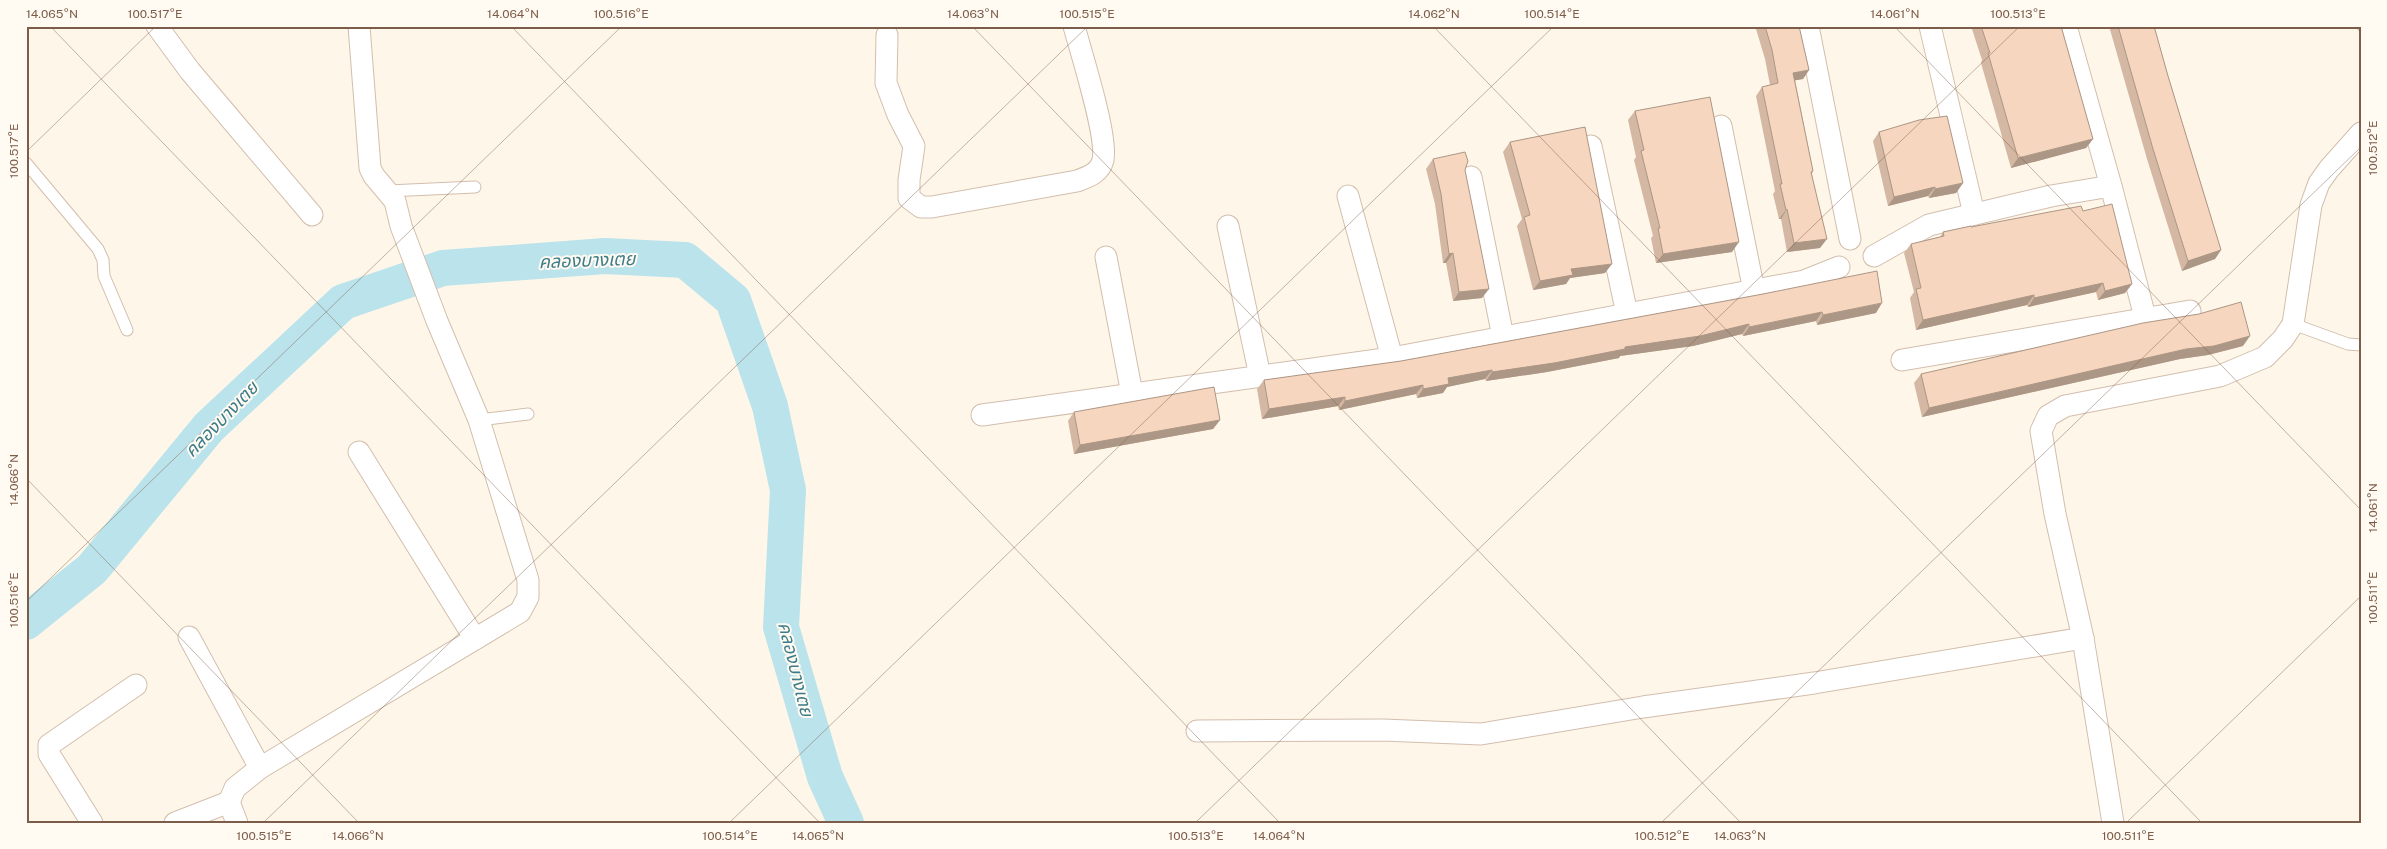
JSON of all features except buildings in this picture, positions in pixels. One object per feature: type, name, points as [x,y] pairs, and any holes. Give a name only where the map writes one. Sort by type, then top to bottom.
[{"type":"street","points":[[157,26],[190,70],[312,215]]},
{"type":"street","points":[[237,823],[229,802],[235,788],[260,768],[520,612],[528,597],[528,580],[479,420],[437,321],[401,226],[395,201],[374,176],[368,159],[359,26]]},
{"type":"street","points":[[887,35],[886,83],[898,115],[914,146],[909,180],[909,198],[921,207],[932,207],[1078,181],[1091,176],[1099,169],[1103,159],[1102,144],[1094,101],[1074,26]]},
{"type":"street","points":[[1808,26],[1850,239]]},
{"type":"street","points":[[1930,26],[1974,214]]},
{"type":"street","points":[[2066,26],[2111,186],[2145,317]]},
{"type":"street","points":[[1721,126],[1754,291]]},
{"type":"street","points":[[2113,823],[2083,638],[2055,514],[2041,431],[2048,416],[2065,406],[2220,376],[2265,357],[2283,339],[2293,324],[2311,205],[2319,183],[2361,133]]},
{"type":"street","points":[[1591,146],[1628,314]]},
{"type":"street","points":[[1471,176],[1503,337]]},
{"type":"street","points":[[1874,256],[1929,225],[2051,196],[2111,186]]},
{"type":"street","points":[[1348,196],[1392,358]]},
{"type":"street","points":[[1228,226],[1260,376]]},
{"type":"street","points":[[1850,239],[1866,242],[1872,248],[1873,264],[1861,276],[1852,276],[1845,273],[1839,266],[1836,258],[1842,243],[1850,239]]},
{"type":"street","points":[[1106,258],[1132,394]]},
{"type":"street","points":[[982,415],[1392,358],[1804,281],[1839,266]]},
{"type":"street","points":[[1902,360],[2145,317],[2190,311]]},
{"type":"street","points":[[358,452],[475,639]]},
{"type":"street","points":[[190,637],[260,768]]},
{"type":"street","points":[[1197,731],[1373,730],[1481,734],[1643,707],[1823,682],[2083,638]]},
{"type":"street","points":[[92,823],[49,754],[49,745],[136,686]]},
{"type":"street","points":[[175,823],[229,802]]},
{"type":"lane","points":[[26,163],[98,249],[103,260],[104,276],[127,330]]},
{"type":"lane","points":[[388,191],[475,187]]},
{"type":"lane","points":[[2293,324],[2348,344],[2361,344]]},
{"type":"lane","points":[[479,420],[528,414]]},
{"type":"waterway","name":"คลองบางเตย","points":[[26,622],[92,569],[209,427],[343,302],[443,268],[605,256],[685,260],[733,300],[770,406],[788,490],[781,627],[825,777],[846,823]]}]
